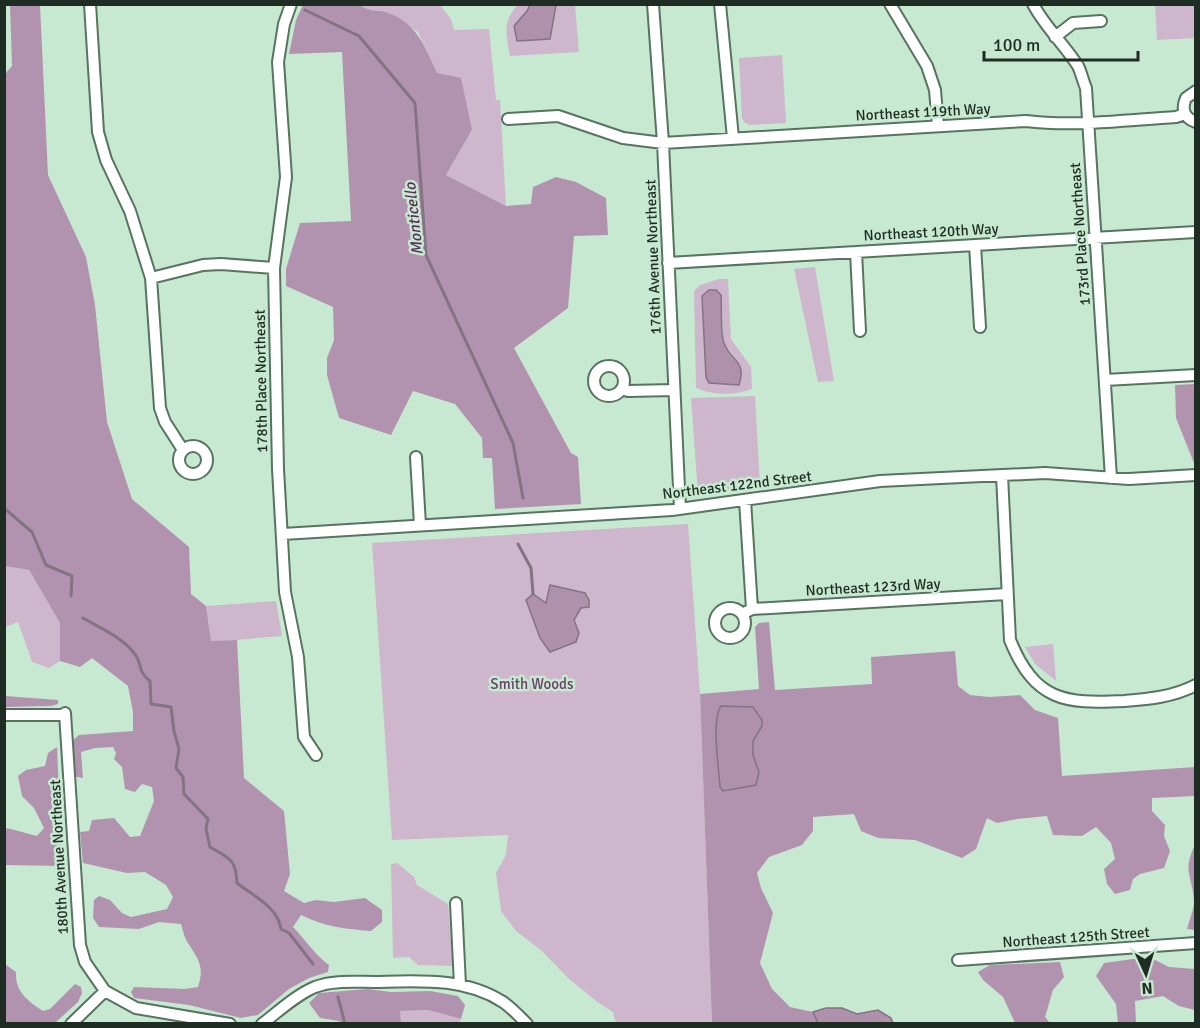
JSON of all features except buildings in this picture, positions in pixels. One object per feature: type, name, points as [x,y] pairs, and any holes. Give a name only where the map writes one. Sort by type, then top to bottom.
[{"type":"street","points":[[90,4],[98,132],[106,160],[130,211],[152,278],[160,408],[165,422],[183,450]]},
{"type":"street","name":"178th Place Northeast","points":[[291,4],[284,24],[278,62],[286,177],[274,268],[278,470],[285,592],[298,657],[304,737],[316,755]]},
{"type":"street","name":"176th Avenue Northeast","points":[[653,4],[663,143],[680,509]]},
{"type":"street","points":[[720,4],[733,138]]},
{"type":"street","points":[[890,4],[927,66],[935,90],[938,126]]},
{"type":"street","name":"173rd Place Northeast","points":[[1033,4],[1079,68],[1086,88],[1111,478]]},
{"type":"street","points":[[1055,37],[1073,23],[1101,21]]},
{"type":"street","points":[[1196,91],[1186,98],[1184,103],[1185,114],[1196,122]]},
{"type":"street","name":"Northeast 119th Way","points":[[508,119],[558,116],[623,138],[663,143],[1026,121],[1052,124],[1176,117],[1185,114]]},
{"type":"street","name":"Northeast 120th Way","points":[[668,263],[1196,232]]},
{"type":"street","points":[[975,245],[980,327]]},
{"type":"street","points":[[856,252],[860,331]]},
{"type":"street","points":[[152,278],[203,265],[274,268]]},
{"type":"street","points":[[1104,380],[1196,375]]},
{"type":"street","points":[[622,389],[628,391],[674,390]]},
{"type":"street","points":[[416,457],[420,525]]},
{"type":"street","name":"Northeast 122nd Street","points":[[282,534],[680,509],[880,481],[1045,473],[1129,479],[1196,475]]},
{"type":"street","points":[[1002,475],[1010,640],[1020,663],[1038,686],[1067,700],[1085,703],[1162,698],[1196,685]]},
{"type":"street","name":"Northeast 123rd Way","points":[[745,500],[747,612],[1007,594]]},
{"type":"street","name":"180th Avenue Northeast","points":[[4,715],[65,714],[80,945],[85,962],[105,992]]},
{"type":"street","points":[[456,903],[460,985]]},
{"type":"street","name":"Northeast 125th Street","points":[[958,960],[1196,943]]},
{"type":"street","points":[[262,1023],[303,993],[317,986],[336,982],[427,981],[460,985],[480,991],[505,1003],[527,1023]]},
{"type":"street","points":[[71,1023],[105,992],[136,1008],[230,1023]]},
{"type":"green space","points":[[360,5],[440,5],[451,19],[454,30],[489,29],[496,100],[500,100],[506,206],[446,175],[472,130],[437,74],[418,32],[391,14],[364,9]]},
{"type":"green space","points":[[517,5],[530,5],[514,26],[550,39],[556,5],[575,5],[579,52],[510,56],[507,23]]},
{"type":"green space","points":[[1155,5],[1195,5],[1195,38],[1157,40]]},
{"type":"green space","points":[[782,55],[786,123],[750,125],[745,123],[742,118],[739,58]]},
{"type":"green space","points":[[815,267],[834,381],[818,382],[794,269]]},
{"type":"green space","points":[[719,279],[728,279],[731,339],[751,367],[752,389],[724,394],[696,388],[694,291],[700,285]],"holes":[[[721,295],[723,342],[741,366],[706,377]]]},
{"type":"green space","points":[[755,396],[760,485],[698,494],[691,398]]},
{"type":"green space","name":"Smith Woods","points":[[688,524],[700,694],[712,1023],[616,1023],[613,1012],[568,978],[542,951],[516,931],[501,911],[496,873],[506,855],[508,835],[392,840],[372,543]]},
{"type":"green space","points":[[5,566],[29,570],[60,623],[60,661],[49,668],[32,662],[18,622],[5,627]]},
{"type":"green space","points":[[276,601],[282,636],[211,642],[206,606]]},
{"type":"green space","points":[[1053,644],[1056,681],[1035,664],[1025,647]]},
{"type":"green space","points":[[397,863],[414,877],[417,885],[448,904],[453,966],[418,965],[409,957],[393,958],[391,864]]},
{"type":"green space","points":[[428,1010],[461,1019],[459,1023],[401,1023],[399,1011]]},
{"type":"shaded area","points":[[10,5],[40,5],[48,175],[86,257],[95,305],[107,422],[132,499],[189,547],[191,594],[206,606],[211,641],[237,640],[244,778],[284,811],[290,874],[284,891],[304,903],[316,900],[334,902],[365,898],[382,910],[382,922],[371,931],[335,927],[301,915],[293,927],[329,965],[328,972],[309,978],[289,989],[258,1015],[241,1018],[189,1005],[134,998],[131,992],[134,987],[185,989],[198,987],[201,968],[181,924],[159,922],[139,929],[99,927],[93,918],[94,900],[99,896],[110,900],[122,913],[131,917],[167,909],[173,897],[166,885],[145,872],[127,873],[83,863],[80,832],[89,831],[92,820],[114,818],[130,837],[140,836],[154,801],[152,787],[142,784],[135,792],[125,789],[122,767],[114,759],[116,753],[113,747],[81,752],[83,778],[73,776],[72,741],[79,735],[133,731],[133,712],[128,686],[92,658],[80,667],[60,661],[60,623],[29,570],[5,566],[4,75],[12,66]]},
{"type":"shaded area","points":[[303,5],[360,5],[367,9],[391,14],[415,31],[437,73],[461,78],[472,130],[446,175],[506,206],[531,204],[533,187],[556,177],[576,182],[606,198],[608,235],[574,236],[568,308],[514,348],[571,453],[578,457],[581,504],[495,509],[492,458],[483,458],[482,438],[455,404],[413,391],[391,435],[339,418],[327,375],[327,358],[334,340],[333,307],[286,286],[286,269],[300,223],[351,221],[342,52],[289,54],[296,20]]},
{"type":"shaded area","points":[[530,5],[556,5],[550,39],[517,41],[514,26]]},
{"type":"shaded area","points":[[709,290],[716,290],[721,295],[723,339],[727,349],[740,366],[739,385],[709,383],[706,377],[702,296]]},
{"type":"shaded area","points":[[1195,384],[1196,463],[1194,463],[1176,418],[1175,385]]},
{"type":"shaded area","points":[[550,585],[585,593],[589,600],[589,607],[581,608],[574,620],[579,633],[576,642],[550,652],[540,638],[526,600],[533,594],[546,603]]},
{"type":"shaded area","points":[[769,622],[775,690],[872,684],[871,657],[955,651],[958,686],[970,695],[989,697],[1020,695],[1035,710],[1058,718],[1062,776],[1195,767],[1195,796],[1152,798],[1152,811],[1165,825],[1164,836],[1170,851],[1164,868],[1140,874],[1133,879],[1130,890],[1115,894],[1107,884],[1104,869],[1115,859],[1111,843],[1096,827],[1082,836],[1053,835],[1047,816],[997,823],[987,818],[976,849],[962,858],[915,840],[878,838],[861,831],[854,814],[813,817],[813,831],[802,845],[769,857],[757,873],[761,888],[773,913],[760,963],[772,989],[790,1007],[813,1012],[818,1023],[712,1023],[700,694],[759,689],[755,627],[759,623]],"holes":[[[721,706],[762,726],[753,741],[753,755]]]},
{"type":"shaded area","points":[[5,696],[58,700],[58,704],[5,707]]},
{"type":"shaded area","points":[[721,706],[753,707],[762,720],[762,726],[753,741],[753,755],[759,772],[756,785],[723,791],[720,787],[716,722]]},
{"type":"shaded area","points":[[57,747],[62,866],[5,865],[5,831],[7,828],[37,836],[44,828],[34,808],[22,796],[18,776],[26,770],[45,766],[48,753]]},
{"type":"shaded area","points":[[1195,845],[1195,930],[1187,929],[1194,901],[1188,867]]},
{"type":"shaded area","points":[[1133,959],[1155,960],[1169,967],[1195,969],[1195,1010],[1179,1006],[1163,996],[1135,1001],[1136,1023],[1118,1023],[1116,1004],[1096,976],[1104,963]]},
{"type":"shaded area","points":[[1060,962],[1064,977],[1053,990],[1045,1017],[1050,1023],[1015,1023],[1003,997],[983,980],[978,972],[990,965]]},
{"type":"shaded area","points":[[5,964],[16,972],[18,985],[24,995],[43,1011],[50,1009],[75,984],[81,987],[82,993],[78,1002],[55,1023],[5,1022]]},
{"type":"shaded area","points":[[368,989],[391,992],[430,991],[458,996],[465,1005],[461,1019],[428,1010],[400,1011],[401,1023],[340,1024],[339,1021],[320,1018],[309,1003],[319,993]]},
{"type":"shaded area","points":[[826,1008],[842,1008],[857,1014],[878,1010],[891,1018],[893,1023],[818,1023],[813,1012]]},
{"type":"waterway","name":"Monticello","points":[[305,10],[359,36],[415,103],[426,255],[513,443],[523,498]]},
{"type":"waterway","points":[[4,508],[32,532],[46,565],[72,576],[71,596]]},
{"type":"waterway","name":"Monticello","points":[[518,544],[531,568],[533,594]]},
{"type":"waterway","points":[[83,618],[129,647],[150,681],[151,704],[171,707],[179,749],[176,768],[183,777],[184,794],[208,819],[206,829],[210,847],[230,860],[235,869],[237,883],[270,908],[279,921],[281,929],[289,933],[313,964]]},
{"type":"waterway","points":[[338,997],[345,1024]]}]
